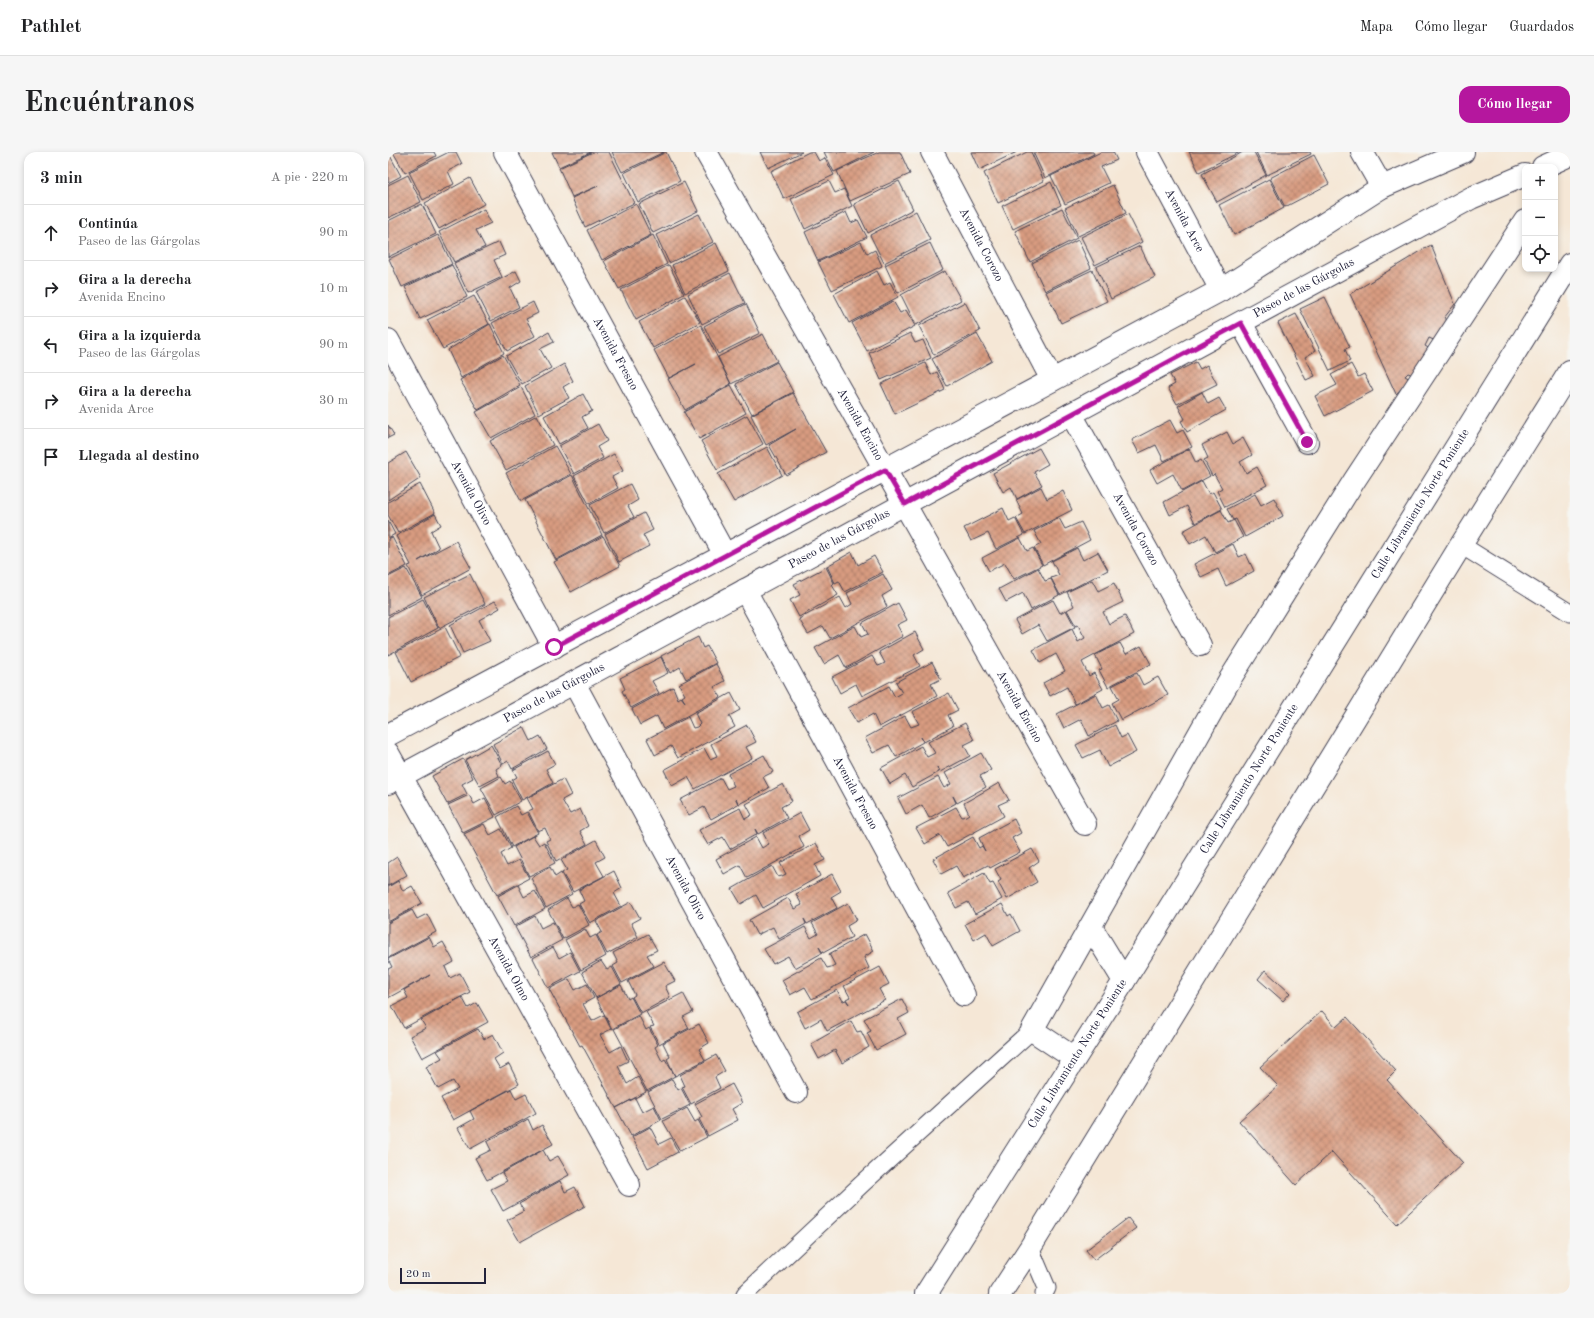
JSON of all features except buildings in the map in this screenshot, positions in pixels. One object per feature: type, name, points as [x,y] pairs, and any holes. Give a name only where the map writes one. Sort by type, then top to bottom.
[{"type":"main road","name":"Avenida Fresno","points":[[505,152],[725,555]]},
{"type":"main road","name":"Avenida Encino","points":[[706,152],[1085,824]]},
{"type":"main road","name":"Avenida Corozo","points":[[932,152],[1052,380]]},
{"type":"main road","name":"Avenida Arce","points":[[1146,152],[1221,290]]},
{"type":"main road","points":[[1362,152],[1382,187]]},
{"type":"main road","points":[[388,735],[1221,290],[1382,187],[1463,152]]},
{"type":"main road","points":[[1550,164],[1563,159]]},
{"type":"main road","name":"Paseo de las Gárgolas","points":[[395,779],[1471,198],[1522,176]]},
{"type":"main road","points":[[1074,1058],[1032,1030],[1230,679],[1354,481],[1522,226]]},
{"type":"main road","name":"Calle Libramiento Norte Poniente","points":[[926,1294],[1124,980],[1570,264]]},
{"type":"main road","points":[[1241,323],[1307,442]]},
{"type":"main road","name":"Avenida Olivo","points":[[388,340],[554,647]]},
{"type":"main road","points":[[1000,1294],[1030,1248],[1461,545],[1570,371]]},
{"type":"main road","name":"Avenida Corozo","points":[[1071,414],[1200,644]]},
{"type":"main road","name":"Avenida Fresno","points":[[745,590],[964,995]]},
{"type":"main road","name":"Avenida Olivo","points":[[574,683],[796,1092]]},
{"type":"main road","name":"Avenida Olmo","points":[[388,753],[395,779],[629,1185]]},
{"type":"main road","points":[[1091,927],[1124,980]]},
{"type":"lane","points":[[1461,545],[1570,613]]},
{"type":"lane","points":[[745,1294],[863,1183],[1032,1030]]},
{"type":"lane","points":[[1030,1248],[1046,1292]]},
{"type":"route","points":[[554,647],[885,470],[905,504],[1241,323],[1307,442]]}]
